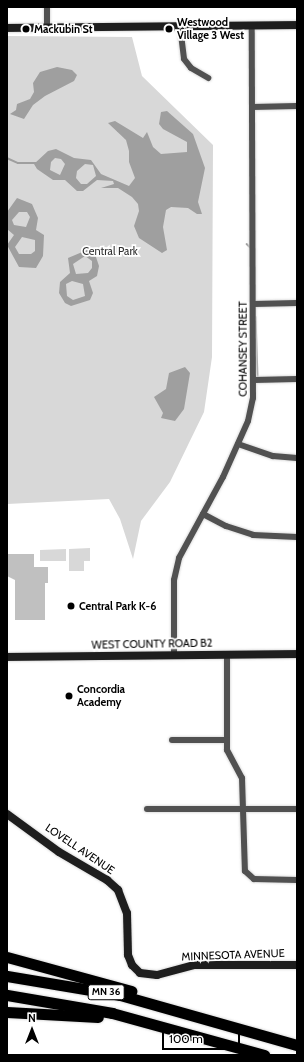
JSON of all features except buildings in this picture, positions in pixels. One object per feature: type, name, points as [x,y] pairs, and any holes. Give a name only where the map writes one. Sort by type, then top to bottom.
[{"type":"highway","points":[[7,957],[122,988],[202,1018]]},
{"type":"highway","name":"MN 36","points":[[7,976],[91,989],[297,1044]]},
{"type":"highway","name":"MN 36","points":[[7,995],[90,1008],[199,1036],[264,1055]]},
{"type":"highway","points":[[7,1012],[101,1017],[199,1036]]},
{"type":"highway","points":[[7,1017],[41,1013]]},
{"type":"street","points":[[47,7],[47,28]]},
{"type":"street","points":[[7,28],[297,25]]},
{"type":"street","points":[[180,26],[184,59],[191,68],[208,78]]},
{"type":"street","name":"COHANSEY STREET","points":[[174,655],[176,568],[183,547],[203,514],[238,444],[252,410],[254,380],[252,26]]},
{"type":"street","points":[[252,106],[297,106]]},
{"type":"street","points":[[253,304],[297,303]]},
{"type":"street","points":[[254,380],[297,380]]},
{"type":"street","points":[[238,444],[273,456],[297,458]]},
{"type":"street","points":[[203,514],[226,526],[252,535],[297,537]]},
{"type":"street","points":[[227,654],[228,755],[242,778],[244,868],[247,875],[258,880],[297,880]]},
{"type":"street","name":"WEST COUNTY ROAD B2","points":[[7,657],[297,654]]},
{"type":"street","points":[[172,740],[227,740]]},
{"type":"street","points":[[147,809],[297,809]]},
{"type":"street","name":"LOVELL AVENUE","points":[[7,814],[59,852],[107,880],[118,890],[127,913],[130,961]]},
{"type":"street","name":"MINNESOTA AVENUE","points":[[130,961],[135,969],[151,976],[194,965],[297,965]]},
{"type":"green space","name":"Central Park","points":[[7,36],[132,37],[142,76],[213,145],[212,357],[204,412],[170,482],[141,521],[133,559],[120,519],[109,499],[7,504]]},
{"type":"green space","points":[[90,548],[90,561],[84,561],[84,571],[69,571],[69,549]]},
{"type":"green space","points":[[66,549],[66,561],[40,561],[40,550]]},
{"type":"shaded area","points":[[57,67],[72,70],[77,75],[74,81],[45,96],[33,105],[24,119],[10,114],[16,110],[17,104],[30,99],[34,92],[33,83],[40,72]]},
{"type":"shaded area","points":[[167,111],[193,134],[205,168],[198,202],[202,214],[197,214],[188,208],[171,207],[166,210],[163,227],[167,250],[162,253],[139,238],[134,226],[139,211],[138,204],[132,197],[118,188],[101,188],[114,184],[113,181],[97,180],[83,191],[77,191],[65,180],[53,180],[37,169],[34,164],[48,151],[56,149],[74,158],[91,160],[101,174],[129,186],[135,178],[129,162],[129,151],[126,140],[108,123],[115,121],[143,138],[147,132],[153,147],[161,154],[187,152],[187,142],[163,129],[159,124],[161,112]],"holes":[[[55,158],[61,159],[65,164],[60,175],[50,170],[51,162]],[[85,164],[93,165],[96,176],[87,184],[81,184],[76,178],[77,171]]]},
{"type":"shaded area","points":[[17,198],[32,204],[38,218],[36,230],[44,235],[43,256],[36,268],[19,267],[7,245],[14,235],[7,229],[7,212]],"holes":[[[19,212],[27,212],[30,217],[26,227],[14,225],[12,220]],[[22,237],[35,240],[35,251],[31,254],[19,254],[15,247]]]},
{"type":"shaded area","points":[[87,250],[95,254],[99,266],[97,276],[89,281],[93,293],[90,300],[71,306],[65,303],[59,293],[60,282],[70,273],[68,258]],"holes":[[[85,256],[92,261],[92,268],[88,273],[76,274],[73,264]],[[72,281],[83,284],[85,296],[73,300],[67,296],[66,284]]]},
{"type":"shaded area","points":[[185,367],[190,373],[184,409],[175,421],[161,418],[163,413],[154,397],[166,389],[169,373]]},
{"type":"waterway","points":[[7,158],[18,163],[36,163]]},
{"type":"waterway","points":[[247,244],[250,247]]},
{"type":"waterway","points":[[256,317],[258,377]]},
{"type":"place","name":"Mackubin St","points":[[26,29]]},
{"type":"place","name":"Westwood Village 3 West","points":[[169,29]]},
{"type":"place","name":"Central Park K-6","points":[[71,606]]},
{"type":"place","name":"Concordia Academy","points":[[69,696]]}]
